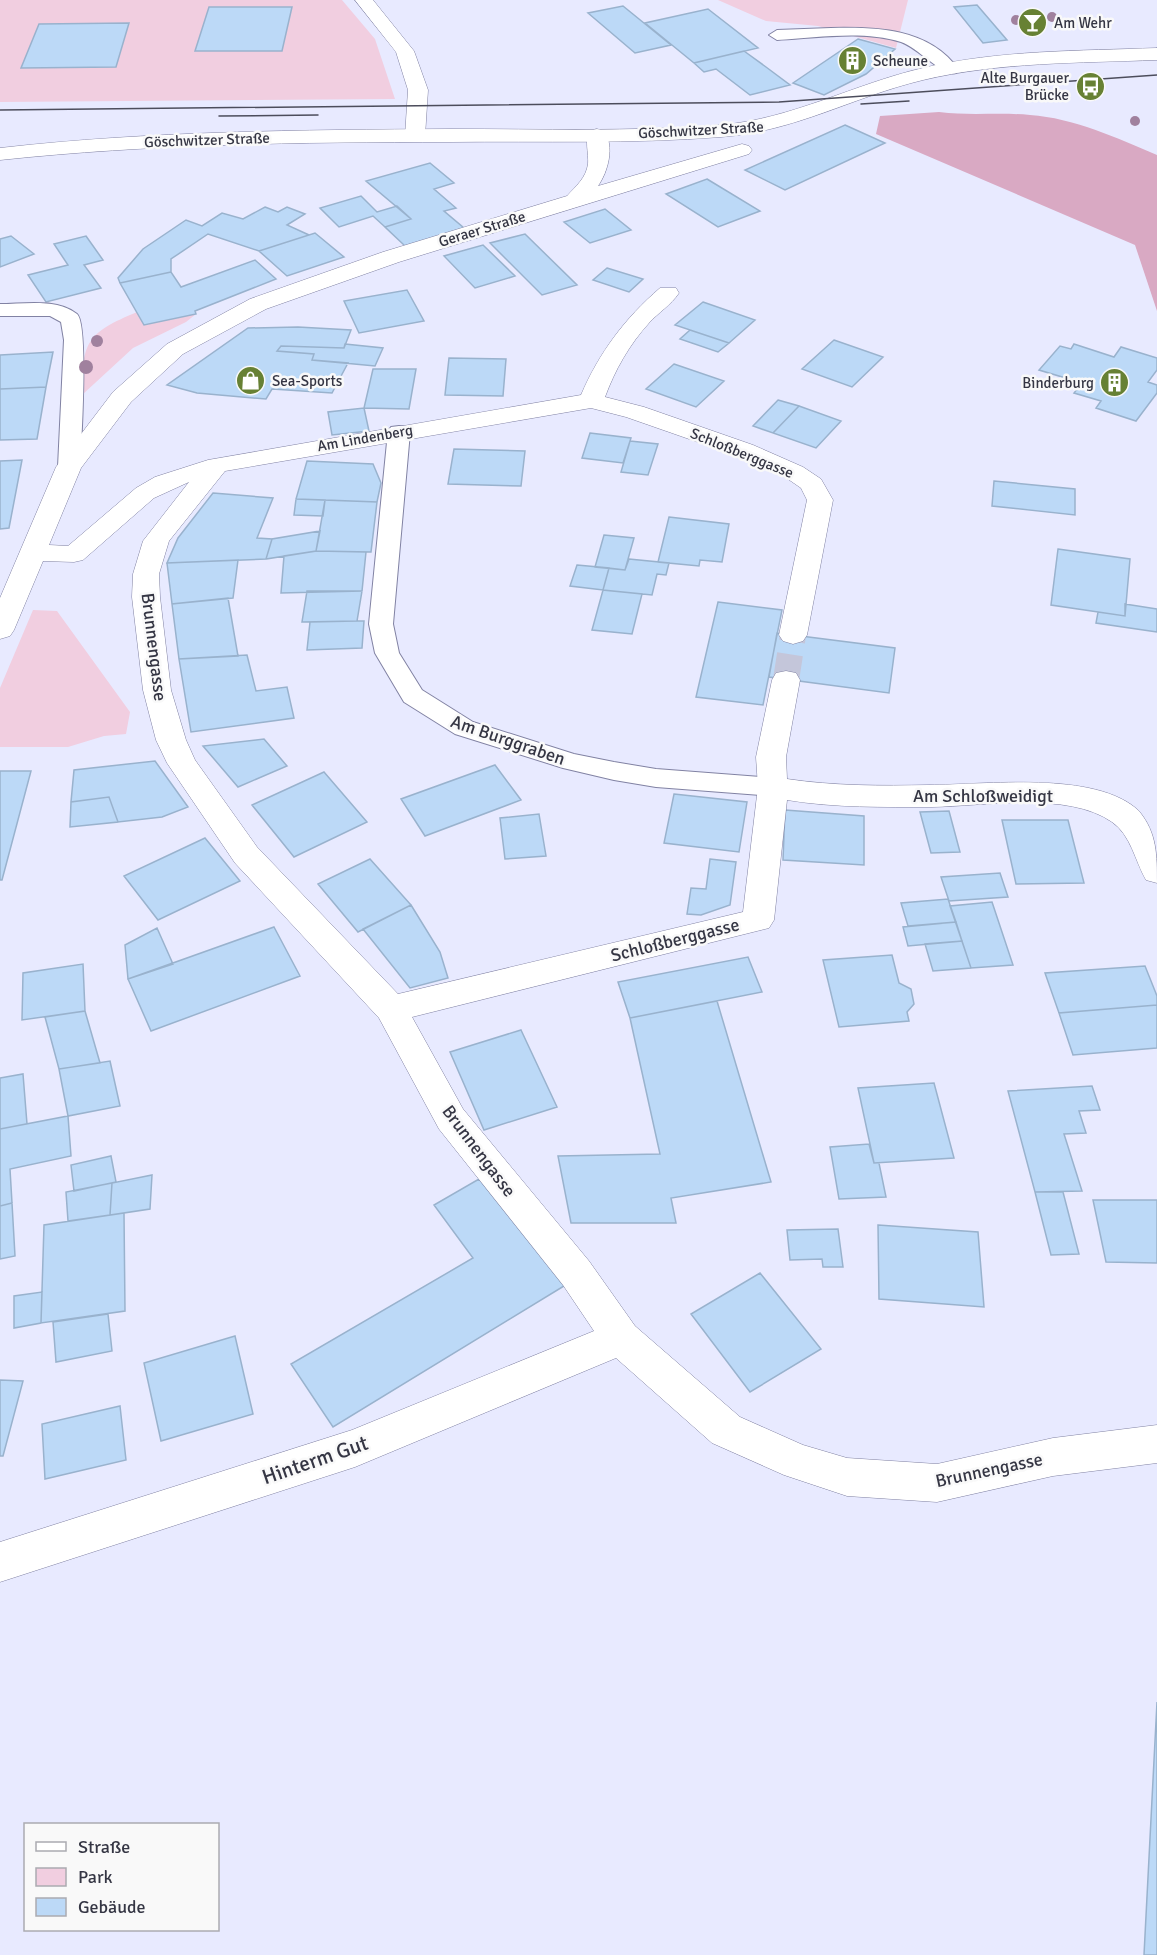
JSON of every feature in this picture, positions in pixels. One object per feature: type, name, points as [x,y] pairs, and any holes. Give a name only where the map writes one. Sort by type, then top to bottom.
[{"type":"street","points":[[364,0],[405,51],[418,90],[415,136]]},
{"type":"street","name":"Göschwitzer Straße","points":[[0,154],[45,148],[209,138],[597,135],[743,129],[779,124],[894,81],[950,69],[1157,54]]},
{"type":"street","points":[[574,200],[592,181],[600,166],[597,135]]},
{"type":"street","name":"Geraer Straße","points":[[0,630],[69,467],[122,397],[175,349],[258,304],[391,257],[742,150]]},
{"type":"street","points":[[591,401],[616,347],[629,329],[668,293]]},
{"type":"street","name":"Am Lindenberg","points":[[33,552],[74,554],[145,493],[164,482],[217,465],[399,432],[591,401]]},
{"type":"street","name":"Schloßberggasse","points":[[591,401],[635,412],[744,450],[794,472],[812,484],[820,500],[793,635]]},
{"type":"street","name":"Brunnengasse","points":[[217,465],[167,525],[153,548],[146,574],[152,655],[162,714],[182,763],[246,855],[391,1009],[450,1119],[576,1273],[621,1338],[726,1430],[798,1462],[847,1477],[937,1484],[1053,1457],[1157,1444]]},
{"type":"street","name":"Schloßberggasse","points":[[391,1009],[758,920],[773,787],[771,757],[786,680]]},
{"type":"street","name":"Am Schloßweidigt","points":[[773,787],[848,795],[1034,795],[1080,798],[1109,807],[1131,822],[1157,872]]},
{"type":"street","name":"Hinterm Gut","points":[[0,1562],[355,1448],[621,1338]]},
{"type":"lane","points":[[777,35],[830,33],[899,36],[921,45],[950,69]]},
{"type":"lane","points":[[0,310],[54,310],[71,319],[74,340],[69,467]]},
{"type":"lane","name":"Am Burggraben","points":[[399,432],[381,624],[387,653],[413,696],[443,717],[464,728],[572,762],[656,778],[773,787]]},
{"type":"green space","points":[[0,0],[342,0],[375,39],[395,99],[0,102]]},
{"type":"green space","points":[[718,0],[908,0],[896,48],[818,26],[766,21]]},
{"type":"green space","points":[[137,312],[145,325],[196,314],[186,322],[133,348],[82,395],[84,362],[91,341],[107,326]]},
{"type":"green space","points":[[33,610],[57,611],[130,712],[126,734],[104,736],[68,747],[0,747],[0,688]]},
{"type":"shaded area","points":[[939,112],[1019,114],[1063,120],[1079,124],[1157,155],[1157,311],[1135,245],[876,134],[880,116]]},
{"type":"building","points":[[977,5],[1007,40],[983,43],[954,7]]},
{"type":"building","points":[[623,6],[671,45],[635,53],[588,13]]},
{"type":"building","points":[[209,7],[292,7],[282,51],[195,51]]},
{"type":"building","points":[[708,9],[758,48],[694,63],[645,23]]},
{"type":"building","points":[[129,23],[116,67],[21,68],[39,24]]},
{"type":"building","name":"Scheune","points":[[858,39],[895,49],[866,74],[824,95],[793,83]]},
{"type":"building","points":[[744,51],[790,85],[750,95],[716,69],[704,72],[694,63]]},
{"type":"building","points":[[845,125],[885,143],[785,190],[745,170]]},
{"type":"building","points":[[430,163],[454,183],[434,189],[456,208],[444,211],[464,228],[405,246],[385,227],[411,219],[366,181]]},
{"type":"building","points":[[707,179],[760,211],[718,227],[666,194]]},
{"type":"building","points":[[361,196],[377,212],[397,206],[411,219],[385,227],[373,216],[339,227],[320,208]]},
{"type":"building","points":[[265,207],[278,212],[287,207],[305,214],[287,225],[309,235],[259,251],[208,234],[171,259],[171,272],[120,283],[118,278],[143,249],[186,220],[202,226],[222,213],[243,219]]},
{"type":"building","points":[[605,209],[631,230],[590,243],[564,222]]},
{"type":"building","points":[[315,233],[344,257],[287,276],[259,251]]},
{"type":"building","points":[[525,234],[577,285],[542,295],[490,243]]},
{"type":"building","points":[[11,236],[34,254],[0,267],[0,239]]},
{"type":"building","points":[[86,236],[103,260],[84,265],[101,288],[46,302],[28,275],[68,265],[54,244]]},
{"type":"building","points":[[483,245],[515,276],[475,288],[444,256]]},
{"type":"building","points":[[255,260],[276,279],[195,311],[196,314],[144,325],[120,283],[171,272],[181,287]]},
{"type":"building","points":[[607,268],[643,279],[629,292],[593,280]]},
{"type":"building","points":[[407,290],[424,321],[359,333],[344,301]]},
{"type":"building","points":[[703,302],[755,320],[729,343],[675,325]]},
{"type":"building","points":[[298,327],[351,330],[344,348],[281,346],[277,351],[314,354],[312,360],[348,363],[332,393],[272,389],[266,399],[197,393],[167,385],[248,328]]},
{"type":"building","points":[[690,330],[729,343],[718,352],[680,339]]},
{"type":"building","points":[[834,340],[883,357],[852,387],[802,369]]},
{"type":"building","points":[[345,344],[383,348],[375,366],[312,360],[314,354],[277,351],[281,346],[344,348]]},
{"type":"building","name":"Binderburg","points":[[1074,344],[1114,357],[1121,347],[1157,358],[1157,370],[1148,382],[1157,385],[1157,393],[1136,421],[1096,408],[1101,401],[1074,393],[1082,383],[1039,370],[1060,346],[1071,349]]},
{"type":"building","points":[[53,352],[46,387],[0,389],[0,355]]},
{"type":"building","points":[[449,358],[506,359],[503,396],[445,395]]},
{"type":"building","points":[[674,364],[724,381],[696,407],[646,389]]},
{"type":"building","points":[[373,369],[416,369],[409,409],[364,408]]},
{"type":"building","points":[[46,387],[37,439],[0,440],[0,389]]},
{"type":"building","points":[[778,400],[799,406],[773,433],[753,426]]},
{"type":"building","points":[[799,406],[841,421],[816,448],[773,433]]},
{"type":"building","points":[[364,408],[369,431],[332,435],[328,412]]},
{"type":"building","points":[[590,433],[631,438],[623,463],[582,458]]},
{"type":"building","points":[[630,441],[658,444],[648,475],[621,472]]},
{"type":"building","points":[[454,449],[525,451],[521,486],[448,484]]},
{"type":"building","points":[[22,460],[9,528],[0,529],[0,461]]},
{"type":"building","points":[[307,461],[373,464],[381,483],[377,502],[296,499]]},
{"type":"building","points":[[994,481],[1075,489],[1075,515],[992,506]]},
{"type":"building","points":[[213,493],[273,498],[257,538],[272,539],[266,559],[167,563],[178,538]]},
{"type":"building","points":[[296,499],[325,500],[323,516],[294,515]]},
{"type":"building","points":[[325,500],[377,502],[371,552],[316,551]]},
{"type":"building","points":[[669,517],[729,524],[722,562],[700,560],[699,566],[658,562]]},
{"type":"building","points":[[320,531],[316,551],[266,559],[272,539]]},
{"type":"building","points":[[604,535],[634,538],[625,570],[595,567]]},
{"type":"building","points":[[1058,549],[1130,559],[1125,616],[1051,605]]},
{"type":"building","points":[[316,551],[366,552],[362,591],[281,593],[284,556]]},
{"type":"building","points":[[629,559],[669,563],[666,575],[657,574],[652,595],[603,590],[609,568],[625,570]]},
{"type":"building","points":[[238,560],[233,598],[172,604],[167,563]]},
{"type":"building","points":[[577,565],[609,568],[603,590],[570,586]]},
{"type":"building","points":[[603,590],[642,594],[632,634],[592,630]]},
{"type":"building","points":[[307,591],[362,591],[357,621],[302,622]]},
{"type":"building","points":[[228,598],[238,656],[179,659],[172,604]]},
{"type":"building","points":[[718,602],[782,610],[763,705],[696,697]]},
{"type":"building","points":[[1125,604],[1157,609],[1157,632],[1096,623],[1098,612],[1125,616]]},
{"type":"building","points":[[364,621],[362,648],[307,650],[310,622]]},
{"type":"building","points":[[777,633],[895,648],[889,693],[769,677]]},
{"type":"building","points":[[247,655],[256,691],[287,687],[294,718],[191,732],[179,659]]},
{"type":"building","points":[[264,739],[287,766],[238,787],[203,746]]},
{"type":"building","points":[[155,761],[188,807],[162,817],[118,822],[109,797],[71,802],[74,770]]},
{"type":"building","points":[[495,765],[521,800],[425,836],[401,799]]},
{"type":"building","points":[[0,771],[31,771],[2,880],[0,880]]},
{"type":"building","points":[[324,772],[367,822],[294,857],[252,805]]},
{"type":"building","points":[[674,794],[747,802],[739,852],[664,843]]},
{"type":"building","points":[[109,797],[118,822],[70,827],[71,802]]},
{"type":"building","points":[[785,810],[864,816],[864,865],[783,860]]},
{"type":"building","points":[[949,811],[960,852],[931,853],[920,812]]},
{"type":"building","points":[[539,814],[546,856],[505,859],[500,818]]},
{"type":"building","points":[[1002,820],[1068,820],[1084,883],[1016,884]]},
{"type":"building","points":[[205,838],[240,881],[158,920],[124,876]]},
{"type":"building","points":[[370,859],[411,905],[358,932],[318,884]]},
{"type":"building","points":[[710,859],[736,862],[730,905],[701,915],[687,914],[691,888],[706,889]]},
{"type":"building","points":[[1000,873],[1008,897],[949,901],[941,877]]},
{"type":"building","points":[[948,899],[956,922],[908,926],[901,903]]},
{"type":"building","points":[[992,902],[1013,965],[971,968],[950,906]]},
{"type":"building","points":[[411,905],[440,952],[448,978],[410,988],[363,929]]},
{"type":"building","points":[[956,922],[962,941],[908,946],[903,927]]},
{"type":"building","points":[[274,927],[300,976],[151,1031],[128,979]]},
{"type":"building","points":[[157,928],[173,964],[128,979],[125,945]]},
{"type":"building","points":[[962,941],[971,968],[933,971],[925,944]]},
{"type":"building","points":[[892,955],[899,983],[911,989],[914,1004],[907,1012],[909,1021],[839,1027],[823,960]]},
{"type":"building","points":[[748,957],[762,992],[630,1018],[618,982]]},
{"type":"building","points":[[83,964],[85,1011],[22,1020],[23,973]]},
{"type":"building","points":[[1145,966],[1157,996],[1157,1005],[1059,1013],[1045,973]]},
{"type":"building","points":[[717,1001],[771,1182],[671,1198],[676,1223],[571,1223],[558,1156],[660,1154],[630,1018]]},
{"type":"building","points":[[1157,1005],[1157,1048],[1073,1055],[1059,1013]]},
{"type":"building","points":[[85,1011],[100,1063],[59,1069],[45,1017]]},
{"type":"building","points":[[521,1030],[557,1107],[484,1130],[450,1052]]},
{"type":"building","points":[[110,1061],[120,1106],[68,1116],[59,1069]]},
{"type":"building","points":[[23,1074],[27,1124],[0,1129],[0,1078]]},
{"type":"building","points":[[934,1083],[954,1158],[874,1163],[858,1088]]},
{"type":"building","points":[[1092,1086],[1100,1110],[1079,1111],[1086,1133],[1064,1134],[1082,1191],[1035,1192],[1008,1091]]},
{"type":"building","points":[[68,1116],[71,1156],[10,1169],[12,1203],[0,1206],[0,1129]]},
{"type":"building","points":[[869,1144],[874,1163],[879,1163],[886,1197],[839,1199],[830,1147]]},
{"type":"building","points":[[111,1156],[116,1182],[74,1191],[71,1165]]},
{"type":"building","points":[[152,1175],[150,1209],[110,1215],[112,1183]]},
{"type":"building","points":[[479,1179],[564,1286],[333,1427],[291,1364],[473,1258],[434,1205]]},
{"type":"building","points":[[112,1183],[110,1215],[68,1221],[66,1192]]},
{"type":"building","points":[[1035,1192],[1063,1192],[1079,1254],[1051,1255]]},
{"type":"building","points":[[1093,1200],[1157,1200],[1157,1263],[1106,1262]]},
{"type":"building","points":[[12,1203],[15,1256],[0,1259],[0,1206]]},
{"type":"building","points":[[124,1213],[125,1311],[41,1323],[44,1225]]},
{"type":"building","points":[[878,1225],[978,1232],[984,1307],[879,1299]]},
{"type":"building","points":[[838,1229],[843,1267],[823,1267],[822,1259],[790,1260],[787,1230]]},
{"type":"building","points":[[760,1273],[821,1349],[750,1392],[691,1314]]},
{"type":"building","points":[[42,1292],[41,1323],[14,1328],[14,1296]]},
{"type":"building","points":[[108,1314],[112,1351],[56,1362],[53,1322]]},
{"type":"building","points":[[235,1336],[253,1414],[161,1441],[144,1363]]},
{"type":"building","points":[[0,1380],[23,1381],[3,1456],[0,1456]]},
{"type":"building","points":[[120,1406],[126,1460],[45,1479],[42,1424]]},
{"type":"building","points":[[1157,1702],[1157,1955],[1144,1955]]},
{"type":"tunnel","points":[[786,680],[793,635]]},
{"type":"tram line","points":[[0,110],[779,102],[1157,75]]},
{"type":"tram line","points":[[861,104],[909,101]]},
{"type":"tram line","points":[[219,116],[318,115]]},
{"type":"place","name":"Am Wehr","points":[[1033,23]]},
{"type":"place","name":"Scheune","points":[[852,61]]},
{"type":"place","name":"Alte Burgauer Brücke","points":[[1090,87]]},
{"type":"place","name":"Sea-Sports","points":[[251,381]]},
{"type":"place","name":"Binderburg","points":[[1115,383]]}]
